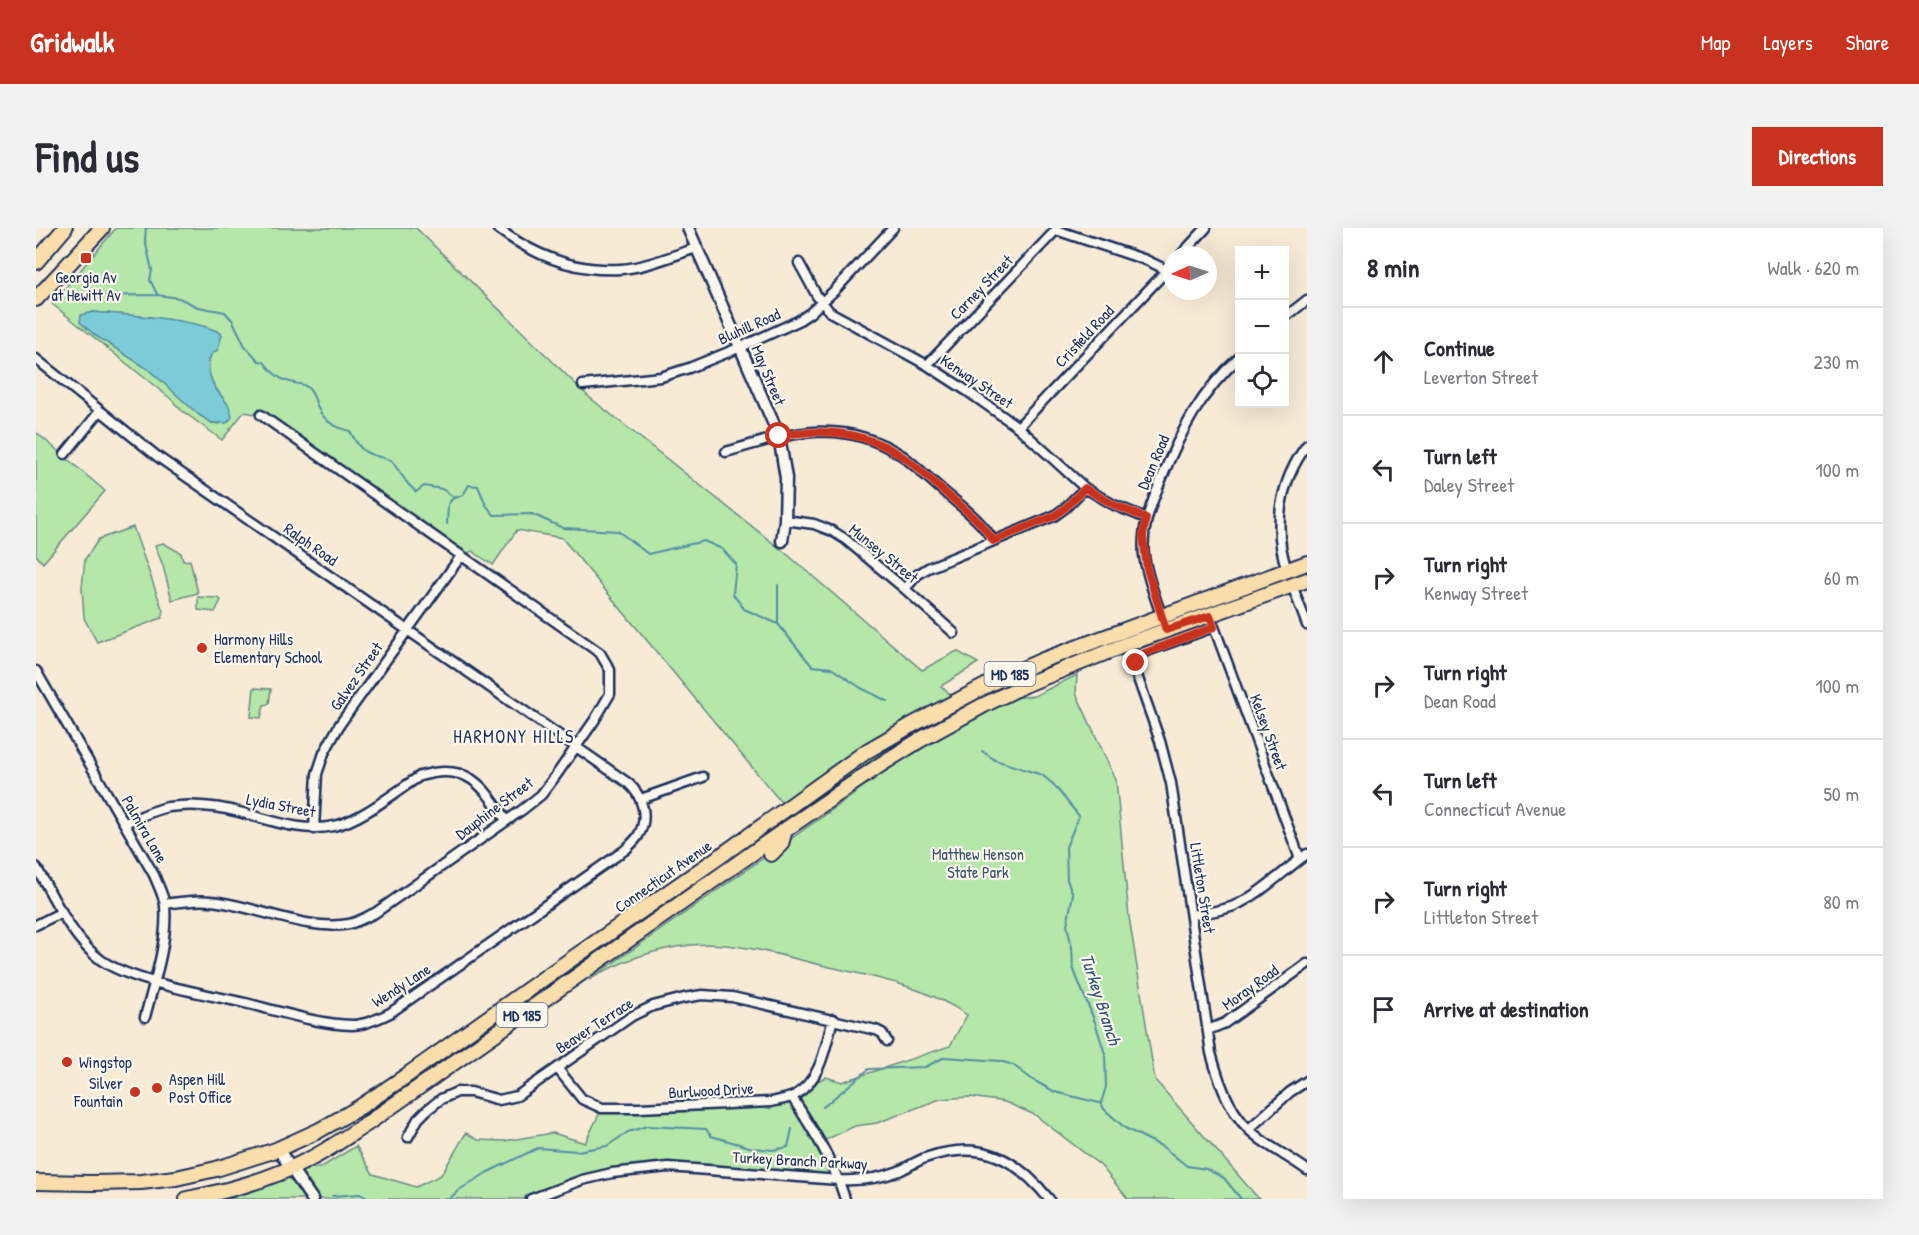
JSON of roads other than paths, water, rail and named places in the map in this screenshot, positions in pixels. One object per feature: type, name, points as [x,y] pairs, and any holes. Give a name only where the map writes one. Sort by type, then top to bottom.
[{"type":"main road","points":[[36,262],[65,228]]},
{"type":"main road","points":[[36,299],[97,230]]},
{"type":"main road","name":"Connecticut Avenue","points":[[36,1182],[122,1183],[176,1178],[216,1169],[278,1149],[318,1131],[382,1093],[867,751],[910,726],[991,683],[1043,660],[1307,563]]},
{"type":"main road","name":"Connecticut Avenue","points":[[187,1199],[247,1184],[290,1169],[368,1123],[789,827],[920,740],[1027,684],[1166,630],[1212,622],[1307,580]]},
{"type":"main road","points":[[771,854],[781,844],[789,827]]},
{"type":"main road","points":[[719,857],[728,870]]},
{"type":"street","points":[[497,228],[516,242],[549,259],[587,268],[621,269],[656,262],[696,248]]},
{"type":"street","name":"May Street","points":[[688,228],[779,436],[786,478],[782,541]]},
{"type":"street","name":"Bluhill Road","points":[[583,385],[661,377],[689,369],[798,321],[834,291],[893,228]]},
{"type":"street","points":[[1189,246],[1206,228]]},
{"type":"street","points":[[1056,229],[1163,265]]},
{"type":"street","name":"Carney Street","points":[[927,365],[1056,229]]},
{"type":"street","name":"Kenway Street","points":[[799,263],[830,312],[927,365],[1018,428],[1085,488],[1114,505],[1146,518]]},
{"type":"street","name":"Crisfield Road","points":[[1018,428],[1163,274]]},
{"type":"street","points":[[1289,315],[1305,306]]},
{"type":"street","name":"Ralph Road","points":[[36,359],[171,466],[576,747]]},
{"type":"street","name":"Dean Road","points":[[1166,630],[1144,555],[1143,536],[1146,518],[1186,423],[1203,396],[1235,361]]},
{"type":"street","points":[[65,454],[100,411]]},
{"type":"street","name":"Dauphine Street","points":[[165,904],[194,900],[212,901],[321,925],[348,924],[375,913],[541,795],[594,721],[610,694],[610,670],[600,653],[261,415]]},
{"type":"street","points":[[726,452],[779,436],[804,432],[836,432],[863,437],[889,448],[904,458],[986,529],[993,541]]},
{"type":"street","points":[[1287,570],[1282,555],[1280,531],[1282,493],[1297,458],[1307,445]]},
{"type":"street","points":[[171,466],[178,457]]},
{"type":"street","points":[[905,589],[928,568],[1054,516],[1085,488]]},
{"type":"street","name":"Munsey Street","points":[[785,519],[814,524],[832,531],[905,589],[954,633]]},
{"type":"street","name":"Galvez Street","points":[[314,829],[317,774],[324,753],[340,724],[461,556]]},
{"type":"street","points":[[1292,585],[1307,625]]},
{"type":"street","name":"Kelsey Street","points":[[1212,622],[1304,857]]},
{"type":"street","name":"Littleton Street","points":[[1212,622],[1142,654],[1135,666],[1172,783],[1211,1053],[1218,1078],[1230,1106],[1249,1130],[1307,1170]]},
{"type":"street","name":"Palmira Lane","points":[[36,671],[154,875],[165,904],[162,948],[145,1017]]},
{"type":"street","points":[[576,747],[628,783],[641,799],[703,777]]},
{"type":"street","name":"Lydia Street","points":[[125,823],[166,807],[198,806],[216,807],[287,825],[314,829],[333,826],[351,821],[420,776],[444,771],[456,772],[473,779],[488,793],[506,820]]},
{"type":"street","name":"Wendy Lane","points":[[36,867],[79,940],[104,962],[122,971],[154,981],[338,1024],[354,1025],[373,1021],[390,1013],[625,850],[638,837],[642,826],[644,812],[641,799]]},
{"type":"street","points":[[1192,915],[1214,912],[1234,905],[1257,892],[1304,857]]},
{"type":"street","points":[[36,925],[62,912]]},
{"type":"street","name":"Moray Road","points":[[1208,1030],[1225,1023],[1307,964]]},
{"type":"street","name":"Beaver Terrace","points":[[408,1137],[418,1119],[441,1099],[457,1092],[471,1092],[499,1100],[517,1096],[632,1016],[653,1006],[684,998],[702,995],[732,997],[876,1030],[882,1033],[887,1041]]},
{"type":"street","points":[[833,1019],[818,1072],[805,1087],[792,1097],[820,1142],[839,1180],[845,1199]]},
{"type":"street","name":"Burlwood Drive","points":[[556,1068],[582,1099],[602,1108],[771,1102],[792,1097]]},
{"type":"street","points":[[1249,1130],[1290,1092],[1307,1081]]},
{"type":"street","points":[[278,1149],[312,1199]]},
{"type":"street","name":"Turkey Branch Parkway","points":[[531,1199],[582,1180],[612,1173],[668,1167],[865,1180],[885,1177],[926,1157],[967,1150],[994,1155],[1018,1167],[1033,1179],[1049,1199]]},
{"type":"water","points":[[93,312],[196,324],[222,334],[218,350],[210,356],[209,372],[215,388],[228,404],[232,417],[227,423],[212,423],[199,415],[148,369],[96,336],[80,322],[81,315]]},
{"type":"waterway","points":[[146,228],[145,240],[152,270],[150,280],[157,294]]},
{"type":"waterway","name":"Turkey Branch","points":[[76,296],[157,295],[179,298],[198,307],[225,312],[233,321],[245,346],[259,361],[264,362],[282,379],[307,387],[325,418],[333,425],[350,431],[361,449],[391,460],[416,492],[424,486],[442,489],[455,498],[463,495],[469,485],[478,486],[486,505],[494,515],[532,514],[563,528],[618,531],[648,554],[704,541],[722,549],[736,564],[733,594],[744,609],[778,624],[812,666],[831,668],[861,688],[887,701]]},
{"type":"waterway","points":[[447,524],[448,504],[454,497]]},
{"type":"waterway","points":[[778,585],[778,624]]},
{"type":"waterway","name":"Turkey Branch","points":[[982,751],[995,760],[1042,775],[1053,784],[1079,816],[1066,847],[1067,880],[1073,894],[1067,925],[1073,968],[1105,1054],[1106,1087],[1101,1103],[1104,1109],[1125,1128],[1163,1147],[1187,1166],[1206,1169],[1224,1178],[1241,1199]]},
{"type":"waterway","points":[[823,1107],[869,1069],[925,1067],[945,1057],[1000,1061],[1013,1065],[1033,1080],[1055,1092],[1099,1103]]},
{"type":"waterway","points":[[449,1199],[488,1172],[538,1148],[577,1151],[607,1146],[628,1132],[647,1126],[706,1129],[711,1136],[753,1148],[773,1150],[788,1147],[792,1129]]},
{"type":"waterway","points":[[332,1196],[360,1194],[369,1199]]},
{"type":"place","name":"Georgia Av at Hewitt Av","points":[[86,258]]},
{"type":"place","name":"Harmony Hills Elementary School","points":[[202,648]]},
{"type":"place","name":"Wingstop","points":[[67,1062]]},
{"type":"place","name":"Aspen Hill Post Office","points":[[157,1088]]},
{"type":"place","name":"Silver Fountain","points":[[135,1092]]},
{"type":"district","name":"HARMONY HILLS","points":[[514,736]]},
{"type":"park label","name":"Matthew Henson State Park","points":[[978,863]]}]
